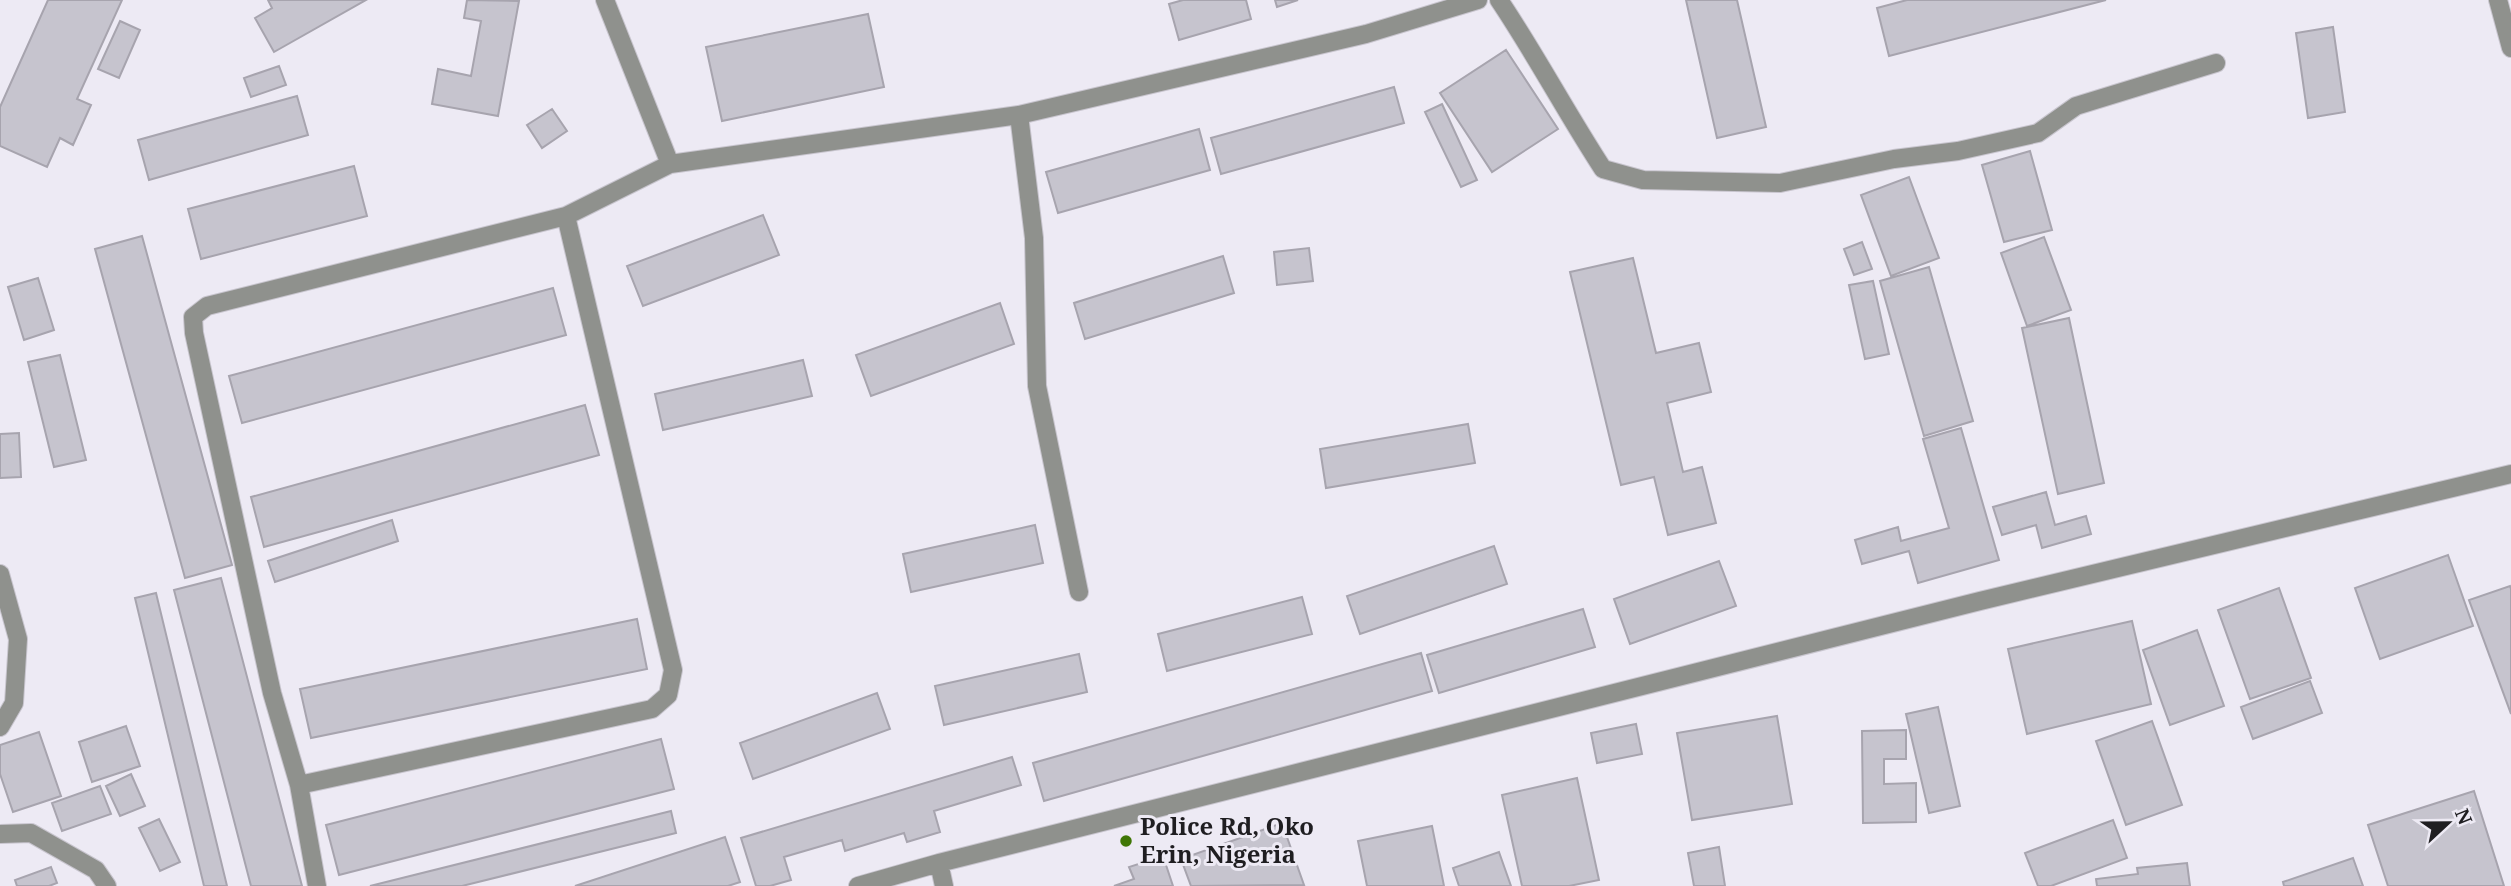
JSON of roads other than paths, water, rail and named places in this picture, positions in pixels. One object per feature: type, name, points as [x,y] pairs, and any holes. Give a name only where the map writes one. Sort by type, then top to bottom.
[{"type":"street","points":[[605,0],[670,164]]},
{"type":"street","points":[[317,886],[299,785],[272,693],[194,333],[193,317],[207,306],[566,216],[670,164],[1019,115],[1366,34],[1478,0]]},
{"type":"street","points":[[1499,0],[1536,56],[1603,169],[1643,180],[1780,183],[1894,159],[1958,150],[2038,133],[2076,106],[2216,63]]},
{"type":"street","points":[[2498,0],[2511,48]]},
{"type":"street","points":[[1019,115],[1034,238],[1037,386],[1079,592]]},
{"type":"street","points":[[299,785],[652,709],[668,695],[673,670],[566,216]]},
{"type":"street","points":[[858,886],[939,863],[1980,601],[2511,474]]},
{"type":"street","points":[[0,575],[19,639],[14,703],[0,727]]},
{"type":"street","points":[[0,834],[31,833],[96,870],[107,886]]},
{"type":"street","points":[[939,863],[944,886]]},
{"type":"place","name":"Police Rd, Oko Erin, Nigeria","points":[[1126,841]]}]
